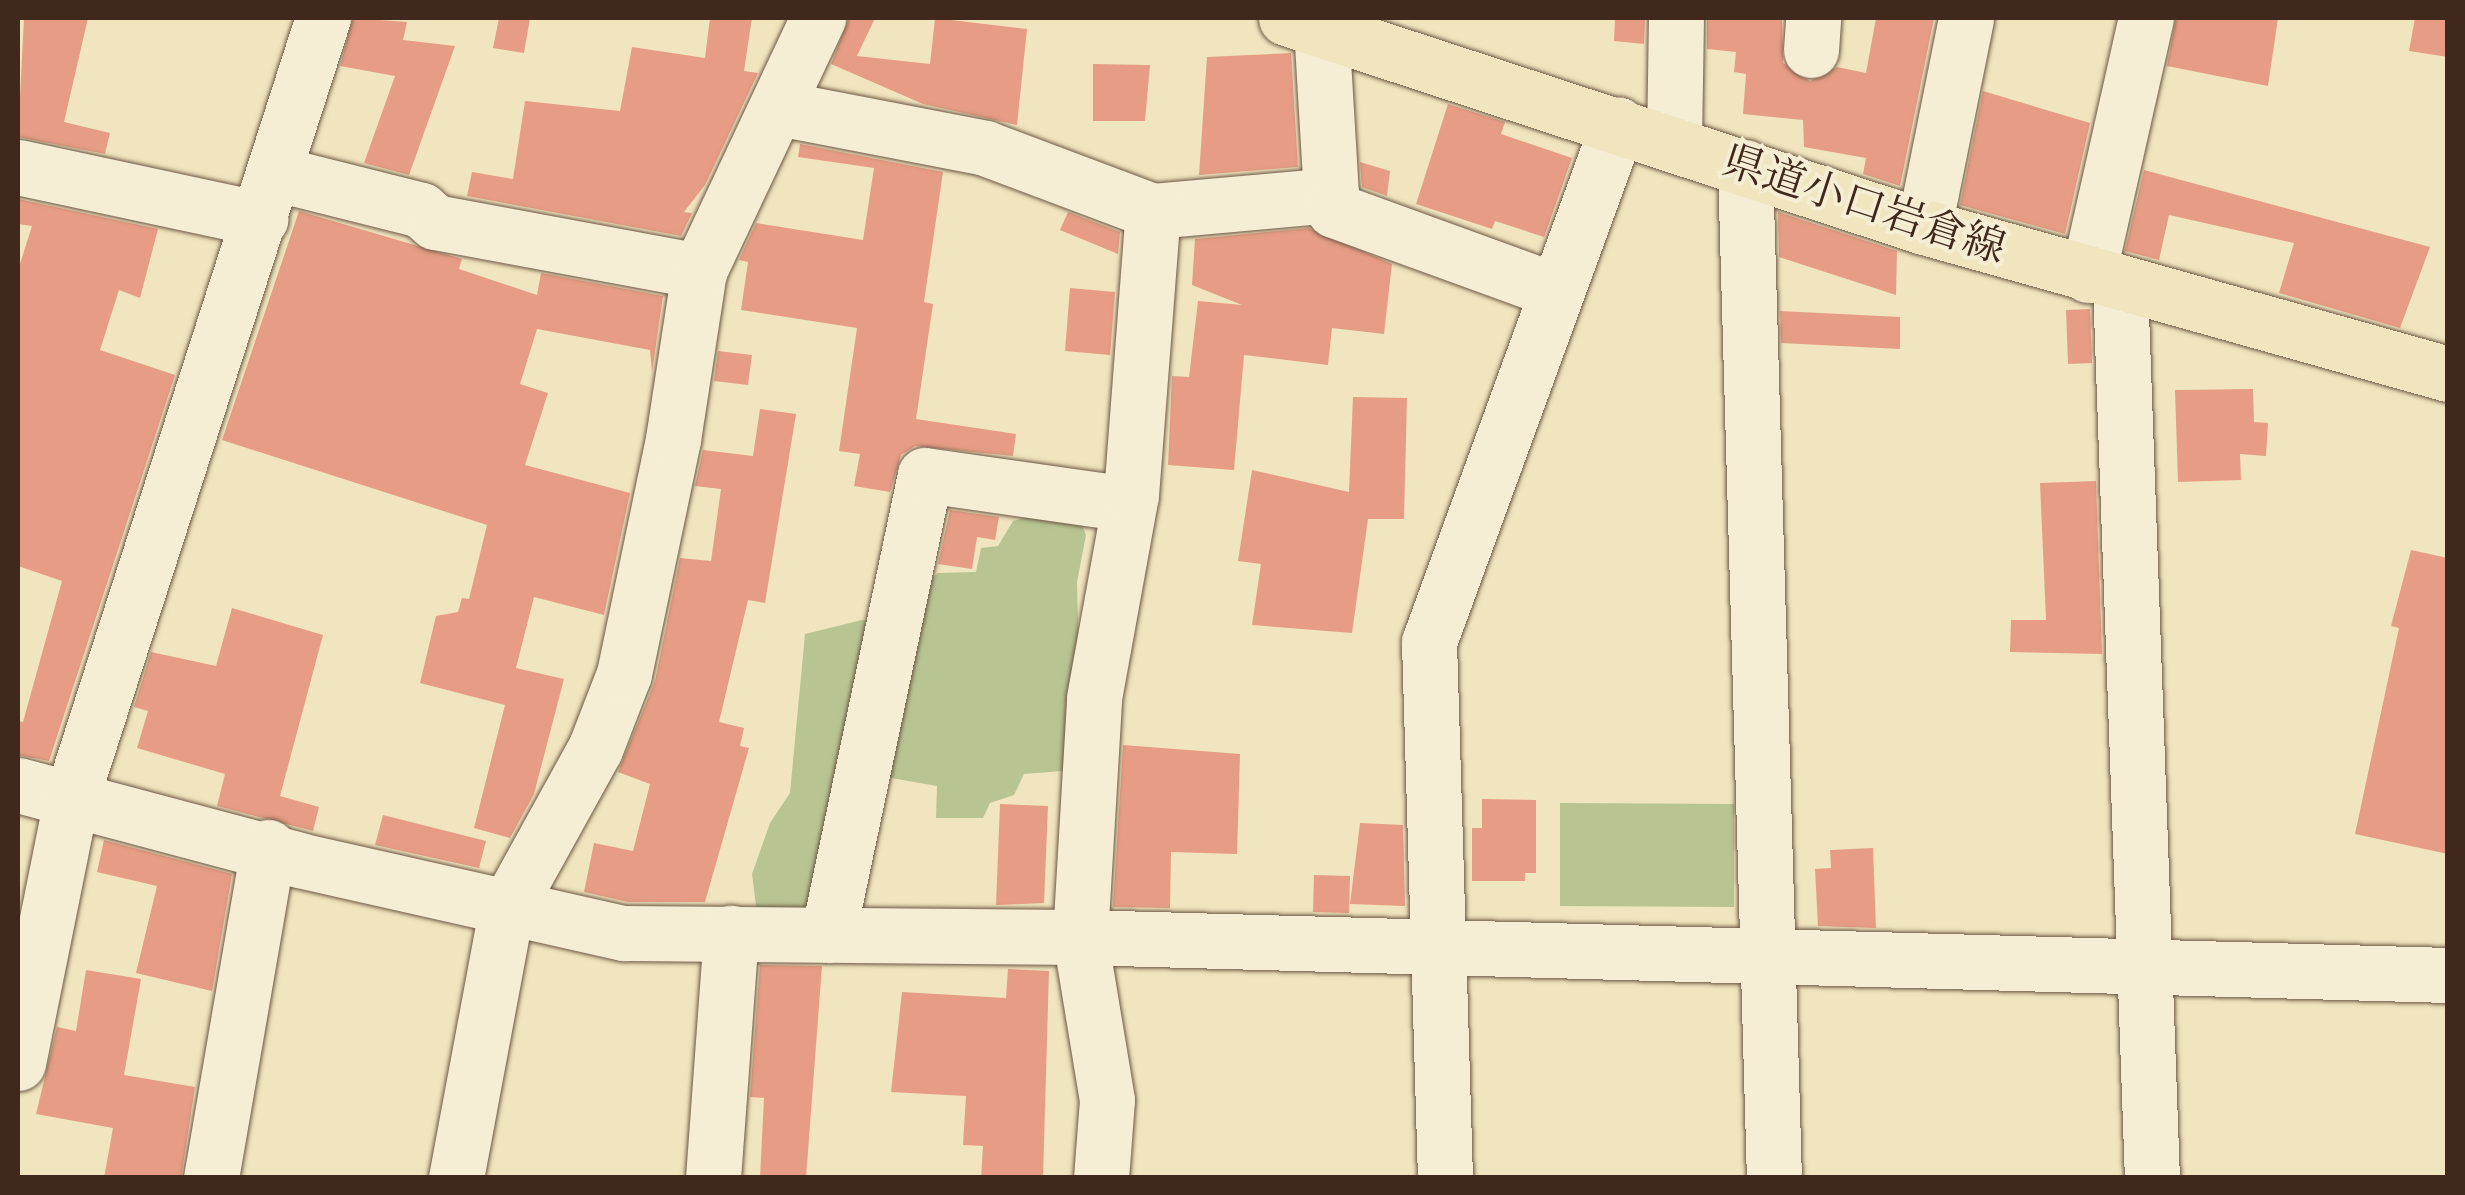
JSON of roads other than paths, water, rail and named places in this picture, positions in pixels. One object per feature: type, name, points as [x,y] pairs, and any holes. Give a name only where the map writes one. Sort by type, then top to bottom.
[{"type":"main road","name":"県道小口岩倉線","points":[[1304,23],[1924,227],[2448,374]]},
{"type":"street","points":[[18,1063],[72,799],[323,18]]},
{"type":"street","points":[[456,1178],[506,910],[595,749],[624,674],[673,440],[699,270],[720,214],[778,108],[818,18]]},
{"type":"street","points":[[1674,143],[1676,18]]},
{"type":"street","points":[[1924,227],[1966,18]]},
{"type":"street","points":[[2146,18],[2104,280],[2144,966],[2152,1178]]},
{"type":"street","points":[[1304,23],[1334,210],[1557,291]]},
{"type":"street","points":[[778,108],[985,148],[1154,211],[1332,195]]},
{"type":"street","points":[[1445,1178],[1429,642],[1618,124]]},
{"type":"street","points":[[1745,167],[1774,1178]]},
{"type":"street","points":[[21,179],[420,210],[435,222],[699,270]]},
{"type":"street","points":[[1101,1178],[1106,1100],[1080,937],[1094,698],[1129,504],[1154,211]]},
{"type":"street","points":[[828,934],[924,475],[1129,504]]},
{"type":"street","points":[[18,784],[506,910],[624,933],[1080,937],[2448,975]]},
{"type":"street","points":[[211,1178],[268,847]]},
{"type":"street","points":[[713,1178],[731,933]]}]
